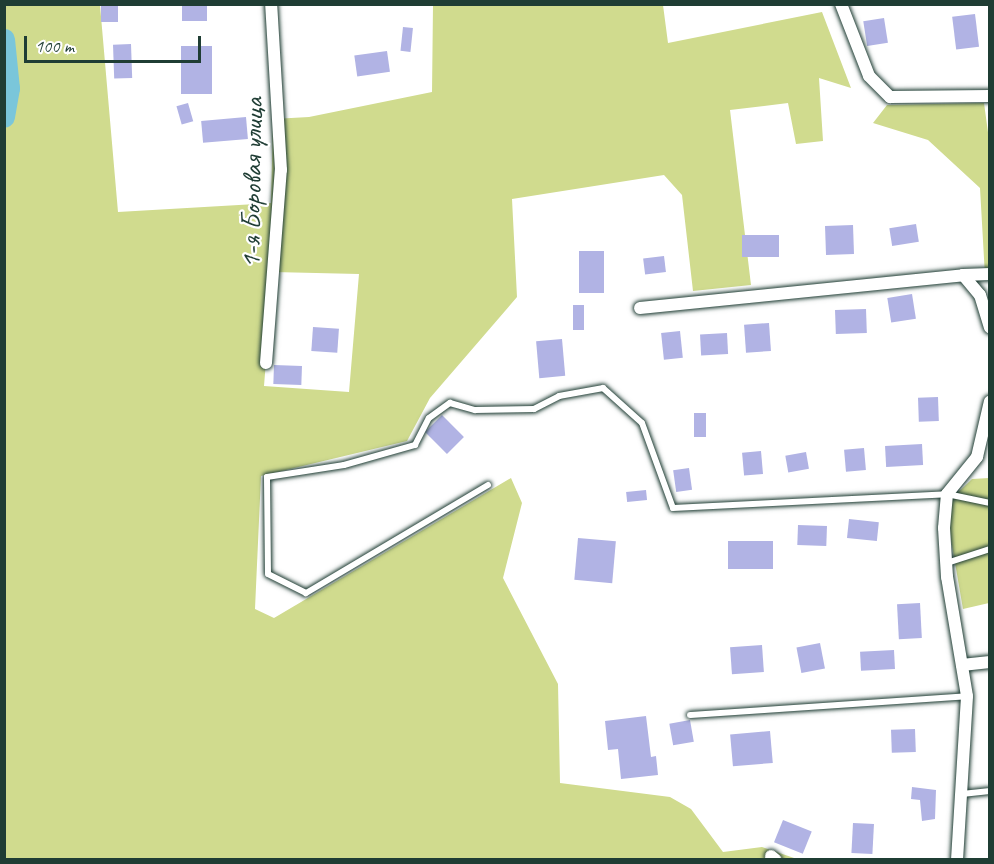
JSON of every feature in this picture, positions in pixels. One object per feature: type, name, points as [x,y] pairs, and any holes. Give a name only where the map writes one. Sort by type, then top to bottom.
[{"type":"street","name":"1-я Боровая улица","points":[[266,363],[281,170],[271,4]]},
{"type":"street","points":[[841,4],[869,76],[890,97],[990,96]]},
{"type":"street","points":[[640,308],[990,274]]},
{"type":"street","points":[[963,275],[980,295],[990,328]]},
{"type":"street","points":[[957,860],[967,696],[946,563],[947,494],[977,457],[990,401]]},
{"type":"street","points":[[962,665],[990,662]]},
{"type":"lane","points":[[488,485],[306,593],[268,574],[267,477],[344,465],[416,445],[429,418],[450,403],[475,410],[534,409],[559,396],[603,388],[642,423],[673,507],[947,494],[990,503]]},
{"type":"lane","points":[[946,563],[990,549]]},
{"type":"lane","points":[[690,715],[967,696]]},
{"type":"lane","points":[[962,794],[990,791]]},
{"type":"green space","points":[[5,5],[100,5],[118,212],[271,203],[273,119],[309,117],[432,92],[433,5],[663,5],[668,43],[822,12],[851,88],[819,78],[823,141],[796,144],[788,103],[730,110],[751,285],[693,291],[682,195],[664,175],[512,199],[517,297],[430,398],[407,441],[261,476],[255,609],[274,618],[511,478],[522,503],[503,578],[558,684],[560,783],[670,797],[691,809],[723,852],[762,847],[797,859],[5,860]],"holes":[[[273,272],[359,274],[349,392],[264,386]]]},
{"type":"green space","points":[[984,103],[990,147],[989,276],[985,276],[980,188],[928,140],[873,123],[887,105]]},
{"type":"green space","points":[[989,478],[989,603],[963,609],[945,505],[972,479]]},
{"type":"building","points":[[101,4],[118,4],[118,22],[101,22]]},
{"type":"building","points":[[182,4],[207,4],[207,21],[182,21]]},
{"type":"building","points":[[975,14],[979,47],[956,50],[952,17]]},
{"type":"building","points":[[884,18],[888,43],[867,46],[863,21]]},
{"type":"building","points":[[403,27],[413,28],[410,52],[400,51]]},
{"type":"building","points":[[131,44],[132,78],[114,79],[113,45]]},
{"type":"building","points":[[181,46],[212,46],[212,94],[181,94]]},
{"type":"building","points":[[387,51],[390,72],[357,76],[354,56]]},
{"type":"building","points":[[188,103],[193,121],[182,125],[176,106]]},
{"type":"building","points":[[246,117],[248,139],[203,143],[201,121]]},
{"type":"building","points":[[916,224],[919,242],[892,246],[889,228]]},
{"type":"building","points":[[853,225],[854,254],[826,255],[825,226]]},
{"type":"building","points":[[742,235],[779,235],[779,257],[742,257]]},
{"type":"building","points":[[579,251],[604,251],[604,293],[579,293]]},
{"type":"building","points":[[664,256],[666,272],[645,274],[643,259]]},
{"type":"building","points":[[912,294],[916,319],[891,323],[887,298]]},
{"type":"building","points":[[573,305],[584,305],[584,330],[573,330]]},
{"type":"building","points":[[866,309],[867,333],[836,334],[835,310]]},
{"type":"building","points":[[769,323],[771,351],[746,353],[744,325]]},
{"type":"building","points":[[313,327],[339,329],[337,353],[311,351]]},
{"type":"building","points":[[680,331],[683,358],[664,360],[661,333]]},
{"type":"building","points":[[727,333],[728,354],[701,355],[700,334]]},
{"type":"building","points":[[562,339],[565,376],[539,378],[536,341]]},
{"type":"building","points":[[274,365],[302,366],[301,385],[273,384]]},
{"type":"building","points":[[938,397],[939,421],[919,422],[918,398]]},
{"type":"building","points":[[694,413],[706,413],[706,437],[694,437]]},
{"type":"building","points":[[442,415],[464,437],[447,454],[425,432]]},
{"type":"building","points":[[922,444],[923,465],[886,467],[885,446]]},
{"type":"building","points":[[864,448],[866,470],[846,472],[844,450]]},
{"type":"building","points":[[761,451],[763,474],[744,476],[742,453]]},
{"type":"building","points":[[806,452],[809,469],[788,472],[785,456]]},
{"type":"building","points":[[689,468],[692,490],[676,492],[673,470]]},
{"type":"building","points":[[646,490],[647,500],[627,502],[626,492]]},
{"type":"building","points":[[849,519],[879,522],[877,541],[847,538]]},
{"type":"building","points":[[798,525],[827,526],[826,546],[797,545]]},
{"type":"building","points":[[578,538],[616,541],[612,583],[574,580]]},
{"type":"building","points":[[728,541],[773,541],[773,569],[728,569]]},
{"type":"building","points":[[920,603],[922,638],[899,639],[897,604]]},
{"type":"building","points":[[820,643],[825,669],[801,673],[796,648]]},
{"type":"building","points":[[762,645],[764,672],[732,674],[730,647]]},
{"type":"building","points":[[894,650],[895,669],[861,671],[860,652]]},
{"type":"building","points":[[646,716],[651,757],[656,756],[658,775],[621,779],[618,749],[608,750],[605,721]]},
{"type":"building","points":[[690,720],[694,742],[673,745],[669,724]]},
{"type":"building","points":[[915,729],[916,752],[892,753],[891,730]]},
{"type":"building","points":[[770,731],[773,763],[733,766],[730,734]]},
{"type":"building","points":[[912,787],[936,790],[935,819],[922,821],[920,800],[911,799]]},
{"type":"building","points":[[783,820],[812,832],[803,854],[774,842]]},
{"type":"building","points":[[853,823],[874,824],[872,854],[851,853]]},
{"type":"waterway","points":[[4,39],[9,88],[4,117]]}]
